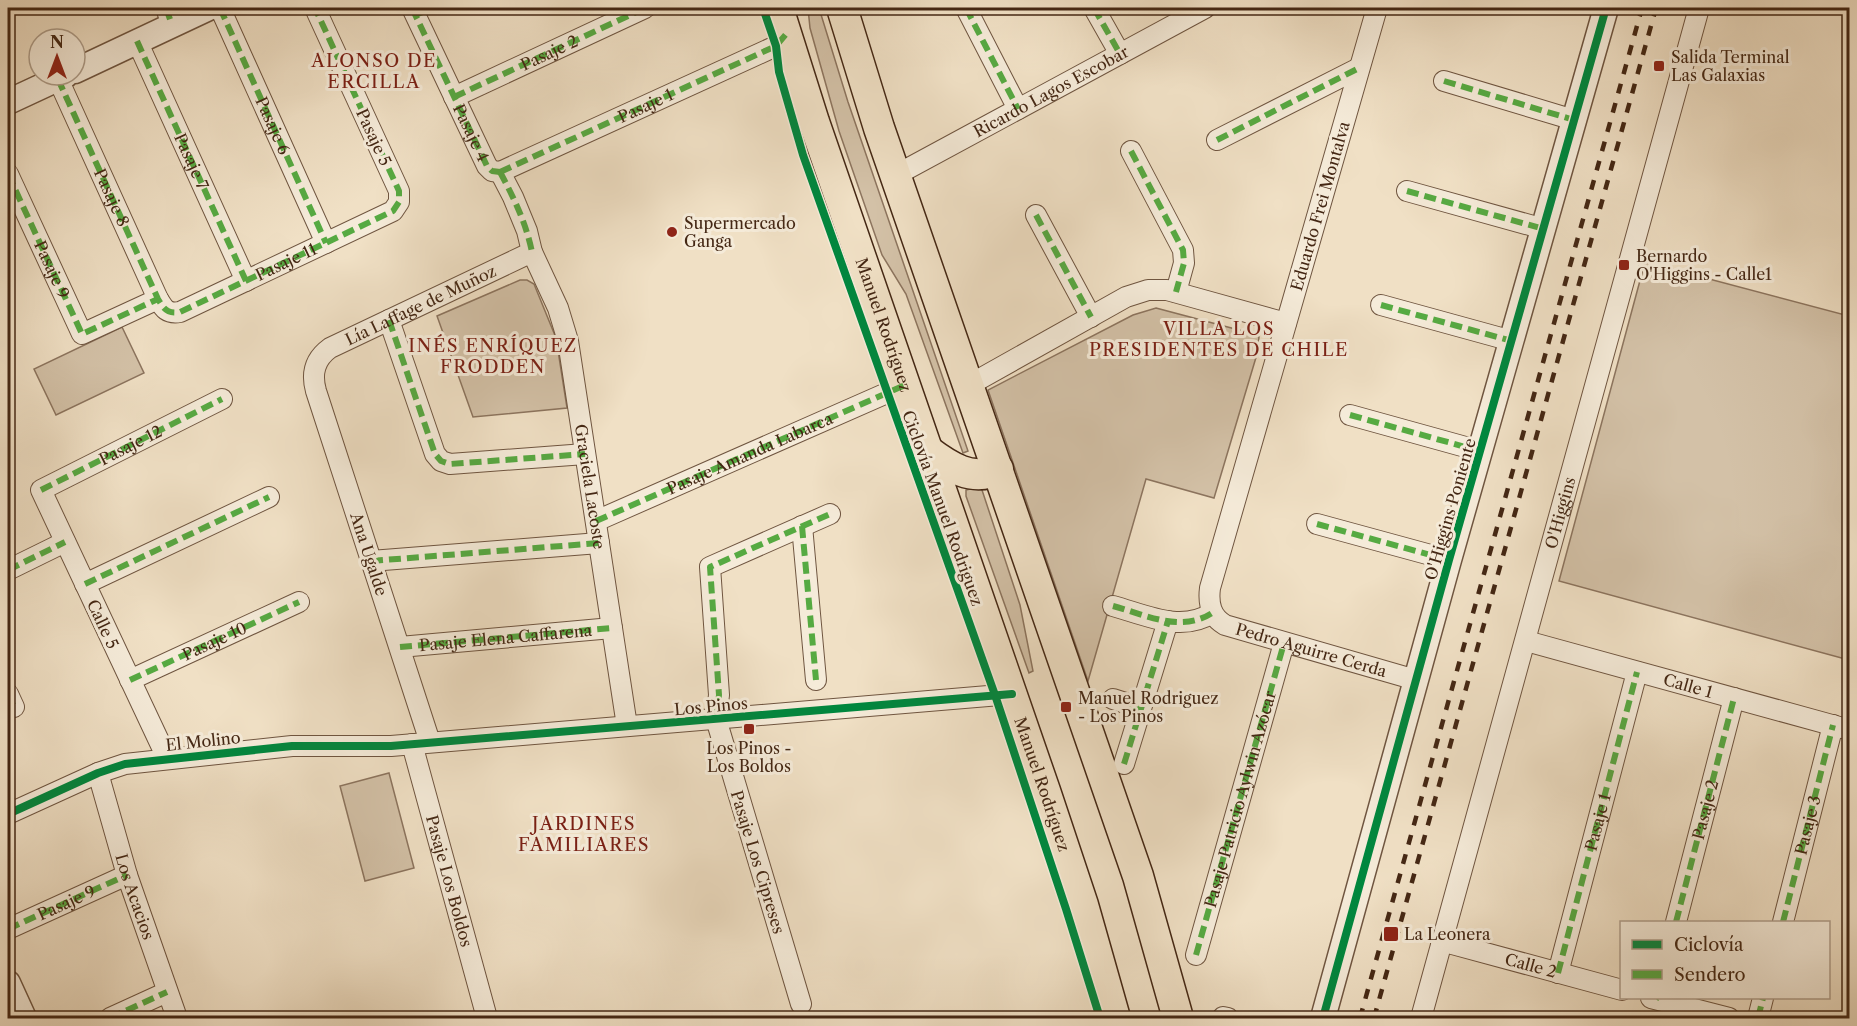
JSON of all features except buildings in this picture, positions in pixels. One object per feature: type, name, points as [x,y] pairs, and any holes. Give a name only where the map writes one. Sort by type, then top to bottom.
[{"type":"main road","points":[[842,8],[879,128],[1138,876],[1178,1018]]},
{"type":"main road","name":"Manuel Rodríguez","points":[[783,20],[814,122],[1083,905],[1115,1018]]},
{"type":"main road","points":[[928,451],[950,466],[969,473],[983,475],[998,469]]},
{"type":"street","points":[[87,65],[137,41],[168,16],[209,8]]},
{"type":"street","name":"Pasaje 6","points":[[220,8],[326,243]]},
{"type":"street","name":"Pasaje 5","points":[[315,8],[399,191],[399,202]]},
{"type":"street","name":"Pasaje 2","points":[[454,97],[645,8]]},
{"type":"street","points":[[966,8],[1018,108]]},
{"type":"street","points":[[1094,8],[1120,54]]},
{"type":"street","name":"Ricardo Lagos Escobar","points":[[896,175],[1205,8]]},
{"type":"street","name":"Eduardo Frei Montalva","points":[[1212,613],[1209,602],[1210,588],[1377,8]]},
{"type":"street","name":"O'Higgins Poniente","points":[[1323,1018],[1604,8]]},
{"type":"street","name":"O'Higgins","points":[[1421,1018],[1699,8]]},
{"type":"street","name":"Pasaje 4","points":[[420,10],[454,97],[487,166],[492,171],[500,172],[520,214],[532,252]]},
{"type":"street","name":"Pasaje 1","points":[[500,172],[776,46],[783,20]]},
{"type":"street","name":"Pasaje 7","points":[[137,41],[246,281]]},
{"type":"street","points":[[1217,140],[1359,68]]},
{"type":"street","points":[[1444,81],[1574,120]]},
{"type":"street","points":[[8,102],[40,87]]},
{"type":"street","name":"Pasaje 8","points":[[71,87],[164,306]]},
{"type":"street","points":[[1131,151],[1183,250],[1184,263],[1176,292]]},
{"type":"street","name":"Pasaje 9","points":[[8,174],[82,334],[164,306]]},
{"type":"street","points":[[1407,191],[1544,229]]},
{"type":"street","name":"Pasaje 11","points":[[164,306],[180,312],[393,211],[399,202]]},
{"type":"street","points":[[1036,215],[1091,317]]},
{"type":"street","name":"Lía Laffage de Muñoz","points":[[315,366],[320,356],[330,348],[532,252]]},
{"type":"street","name":"Graciela Lacoste","points":[[532,252],[564,326],[627,726]]},
{"type":"street","points":[[969,385],[1136,292],[1157,289],[1176,292],[1286,324]]},
{"type":"street","points":[[1381,306],[1512,341]]},
{"type":"street","points":[[389,320],[435,454],[441,461],[450,464],[585,454]]},
{"type":"street","name":"Ana Ugalde","points":[[315,366],[313,379],[316,391],[400,647],[421,743]]},
{"type":"street","name":"Pasaje Amanda Labarca","points":[[596,522],[905,385]]},
{"type":"street","name":"Pasaje 12","points":[[41,490],[222,399]]},
{"type":"street","points":[[1350,415],[1480,451]]},
{"type":"street","name":"Calle 5","points":[[41,490],[167,758]]},
{"type":"street","points":[[85,584],[269,497]]},
{"type":"street","points":[[716,719],[719,695],[710,567],[830,514]]},
{"type":"street","points":[[1317,524],[1449,560]]},
{"type":"street","points":[[802,526],[816,680]]},
{"type":"street","points":[[8,570],[65,542]]},
{"type":"street","points":[[371,561],[599,543]]},
{"type":"street","name":"Pasaje 10","points":[[130,680],[299,602]]},
{"type":"street","points":[[1113,606],[1180,623],[1192,622],[1212,613]]},
{"type":"street","name":"Pedro Aguirre Cerda","points":[[1212,613],[1225,625],[1416,680]]},
{"type":"street","points":[[1124,764],[1168,621]]},
{"type":"street","name":"Pasaje Elena Caffarena","points":[[400,647],[612,628]]},
{"type":"street","name":"Calle 1","points":[[1526,641],[1841,728]]},
{"type":"street","name":"Pasaje Patricio Aylwin Azócar","points":[[1196,955],[1284,643]]},
{"type":"street","name":"Pasaje 1","points":[[1558,973],[1637,672]]},
{"type":"street","name":"Los Pinos","points":[[421,743],[1012,694]]},
{"type":"street","name":"Pasaje 2","points":[[1676,921],[1734,698]]},
{"type":"street","points":[[1113,699],[1141,708]]},
{"type":"street","name":"Pasaje Los Cipreses","points":[[716,719],[801,1004]]},
{"type":"street","name":"Pasaje 3","points":[[1783,921],[1841,728]]},
{"type":"street","name":"El Molino","points":[[8,814],[98,773],[125,764],[292,746],[421,743]]},
{"type":"street","name":"Pasaje Los Boldos","points":[[421,743],[488,1018]]},
{"type":"street","name":"Los Acacios","points":[[98,773],[127,875],[177,1018]]},
{"type":"street","name":"Pasaje 9","points":[[8,928],[127,875]]},
{"type":"street","name":"Calle 2","points":[[1441,941],[1620,989]]},
{"type":"street","points":[[8,983],[24,1018]]},
{"type":"street","points":[[110,1018],[167,992]]},
{"type":"street","points":[[1659,999],[1729,1018]]},
{"type":"street","points":[[1758,1018],[1763,999]]},
{"type":"shaded area","points":[[808,8],[819,8],[848,102],[968,451],[963,453],[906,294],[882,255],[839,131],[810,28]]},
{"type":"shaded area","points":[[1645,262],[1849,316],[1849,660],[1559,581]]},
{"type":"shaded area","points":[[520,280],[527,280],[534,284],[556,338],[567,408],[473,417],[437,316]]},
{"type":"shaded area","points":[[1156,308],[1254,334],[1259,337],[1257,354],[1214,498],[1146,479],[1088,681],[988,390],[1133,315]]},
{"type":"shaded area","points":[[122,327],[144,373],[56,415],[34,369]]},
{"type":"shaded area","points":[[978,487],[982,490],[1020,605],[1033,671],[1029,673],[966,496],[966,490]]},
{"type":"shaded area","points":[[389,773],[414,868],[365,881],[340,786]]},
{"type":"railway","points":[[1360,1018],[1642,8]]},
{"type":"railway","points":[[1374,1018],[1656,8]]},
{"type":"marked path","points":[[166,8],[172,25]]},
{"type":"marked path","points":[[220,8],[326,243]]},
{"type":"marked path","points":[[62,87],[158,299],[166,310],[180,312],[393,211],[399,202],[399,191],[315,8]]},
{"type":"marked path","points":[[412,8],[487,166],[492,171],[500,172]]},
{"type":"marked path","points":[[415,15],[433,8]]},
{"type":"marked path","points":[[454,97],[645,8]]},
{"type":"marked path","points":[[966,8],[1018,109]]},
{"type":"marked path","points":[[1094,8],[1120,54]]},
{"type":"marked path","points":[[500,172],[776,46],[787,33]]},
{"type":"marked path","points":[[137,41],[246,281]]},
{"type":"marked path","points":[[1217,140],[1359,68]]},
{"type":"marked path","points":[[1444,81],[1574,120]]},
{"type":"marked path","points":[[1131,151],[1183,250],[1184,263],[1176,292]]},
{"type":"marked path","points":[[500,172],[519,211],[532,252]]},
{"type":"marked path","points":[[8,174],[82,334],[158,299]]},
{"type":"marked path","points":[[1407,191],[1544,229]]},
{"type":"marked path","points":[[1036,215],[1091,317]]},
{"type":"marked path","points":[[1381,305],[1512,341]]},
{"type":"marked path","points":[[389,320],[435,454],[441,461],[450,464],[585,454]]},
{"type":"marked path","points":[[596,521],[905,385]]},
{"type":"marked path","points":[[41,490],[222,399]]},
{"type":"marked path","points":[[1350,415],[1480,451]]},
{"type":"marked path","points":[[85,584],[269,497]]},
{"type":"marked path","points":[[716,719],[719,695],[710,567],[830,514]]},
{"type":"marked path","points":[[1317,524],[1449,560]]},
{"type":"marked path","points":[[802,526],[816,680]]},
{"type":"marked path","points":[[8,570],[65,542]]},
{"type":"marked path","points":[[371,561],[599,543]]},
{"type":"marked path","points":[[130,680],[299,602]]},
{"type":"marked path","points":[[1113,606],[1176,622],[1188,622],[1212,613]]},
{"type":"marked path","points":[[1124,764],[1168,621]]},
{"type":"marked path","points":[[400,647],[612,628]]},
{"type":"marked path","points":[[1196,955],[1284,643]]},
{"type":"marked path","points":[[1558,973],[1637,672]]},
{"type":"marked path","points":[[8,694],[14,707]]},
{"type":"marked path","points":[[1676,921],[1734,698]]},
{"type":"marked path","points":[[1113,699],[1141,708]]},
{"type":"marked path","points":[[1783,921],[1833,725]]},
{"type":"marked path","points":[[8,929],[127,875]]},
{"type":"marked path","points":[[110,1018],[167,992]]},
{"type":"marked path","points":[[1758,1018],[1763,999]]},
{"type":"marked path","points":[[1223,1017],[1228,1018]]},
{"type":"cycle path","name":"Ciclovía Manuel Rodriguez","points":[[763,8],[776,46],[779,72],[803,155],[995,695],[1100,1018]]},
{"type":"cycle path","points":[[1323,1018],[1449,560],[1606,8]]},
{"type":"cycle path","points":[[8,814],[98,773],[125,764],[292,746],[391,746],[1012,694]]},
{"type":"place","name":"Salida Terminal Las Galaxias","points":[[1659,66]]},
{"type":"place","name":"Supermercado Ganga","points":[[672,232]]},
{"type":"place","name":"Bernardo O'Higgins - Calle1","points":[[1624,265]]},
{"type":"place","name":"Manuel Rodriguez - Los Pinos","points":[[1066,707]]},
{"type":"place","name":"Los Pinos - Los Boldos","points":[[749,729]]},
{"type":"place","name":"La Leonera","points":[[1391,934]]},
{"type":"district","name":"ALONSO DE ERCILLA","points":[[374,71]]},
{"type":"district","name":"VILLA LOS PRESIDENTES DE CHILE","points":[[1219,339]]},
{"type":"district","name":"INÉS ENRÍQUEZ FRODDEN","points":[[493,356]]},
{"type":"district","name":"JARDINES FAMILIARES","points":[[584,834]]}]
